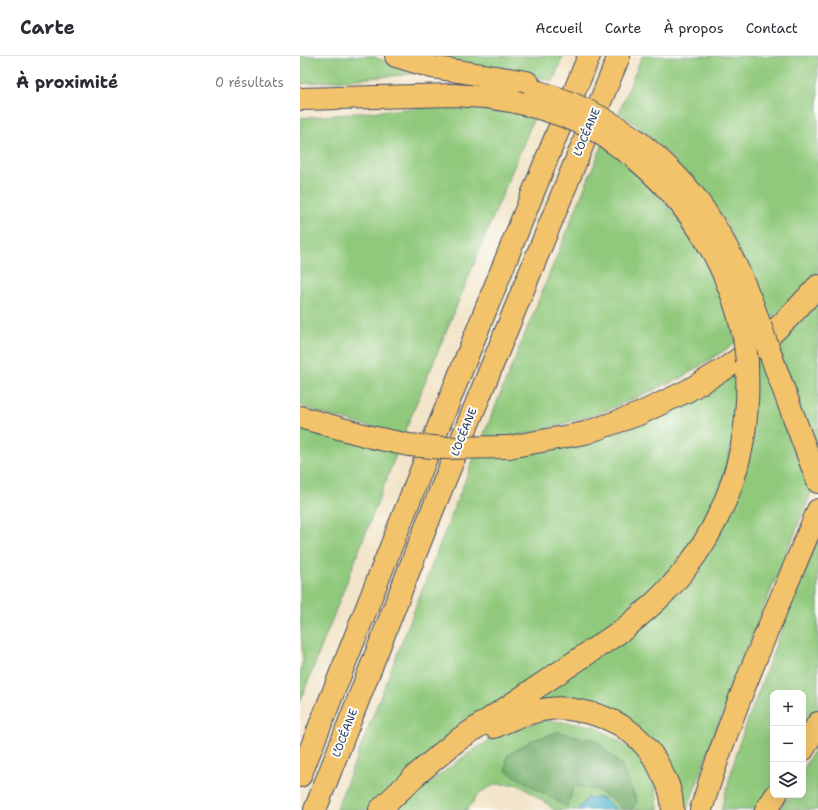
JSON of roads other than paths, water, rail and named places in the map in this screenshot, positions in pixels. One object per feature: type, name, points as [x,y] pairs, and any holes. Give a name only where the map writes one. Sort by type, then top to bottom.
[{"type":"highway","points":[[396,56],[525,91],[546,109],[633,147],[650,171],[673,194],[692,218],[714,253],[752,331],[767,345],[818,482]]},
{"type":"highway","points":[[549,153],[564,84],[576,56]]},
{"type":"highway","points":[[300,776],[440,423],[589,56]]},
{"type":"highway","name":"L’OCÉANE","points":[[315,810],[428,521],[619,56]]},
{"type":"highway","points":[[300,99],[453,95],[485,97],[525,91]]},
{"type":"highway","points":[[300,417],[371,437],[409,444],[444,448],[509,447],[585,433],[639,414],[687,391],[726,368],[764,341],[793,314],[818,286]]},
{"type":"highway","points":[[380,810],[416,775],[461,738],[624,629],[644,612],[683,572],[704,543],[720,513],[736,469],[742,445],[747,408],[747,361],[752,331]]},
{"type":"highway","points":[[701,810],[712,772],[757,657],[818,510]]},
{"type":"highway","points":[[708,810],[757,657]]},
{"type":"highway","points":[[416,775],[430,772],[467,744],[495,726],[536,711],[550,708],[566,708],[594,713],[606,717],[637,737],[656,759],[670,791],[673,810]]},
{"type":"highway","points":[[806,745],[818,723]]},
{"type":"highway","points":[[766,810],[774,798]]},
{"type":"water","points":[[587,798],[603,798],[617,810],[578,810]]}]
